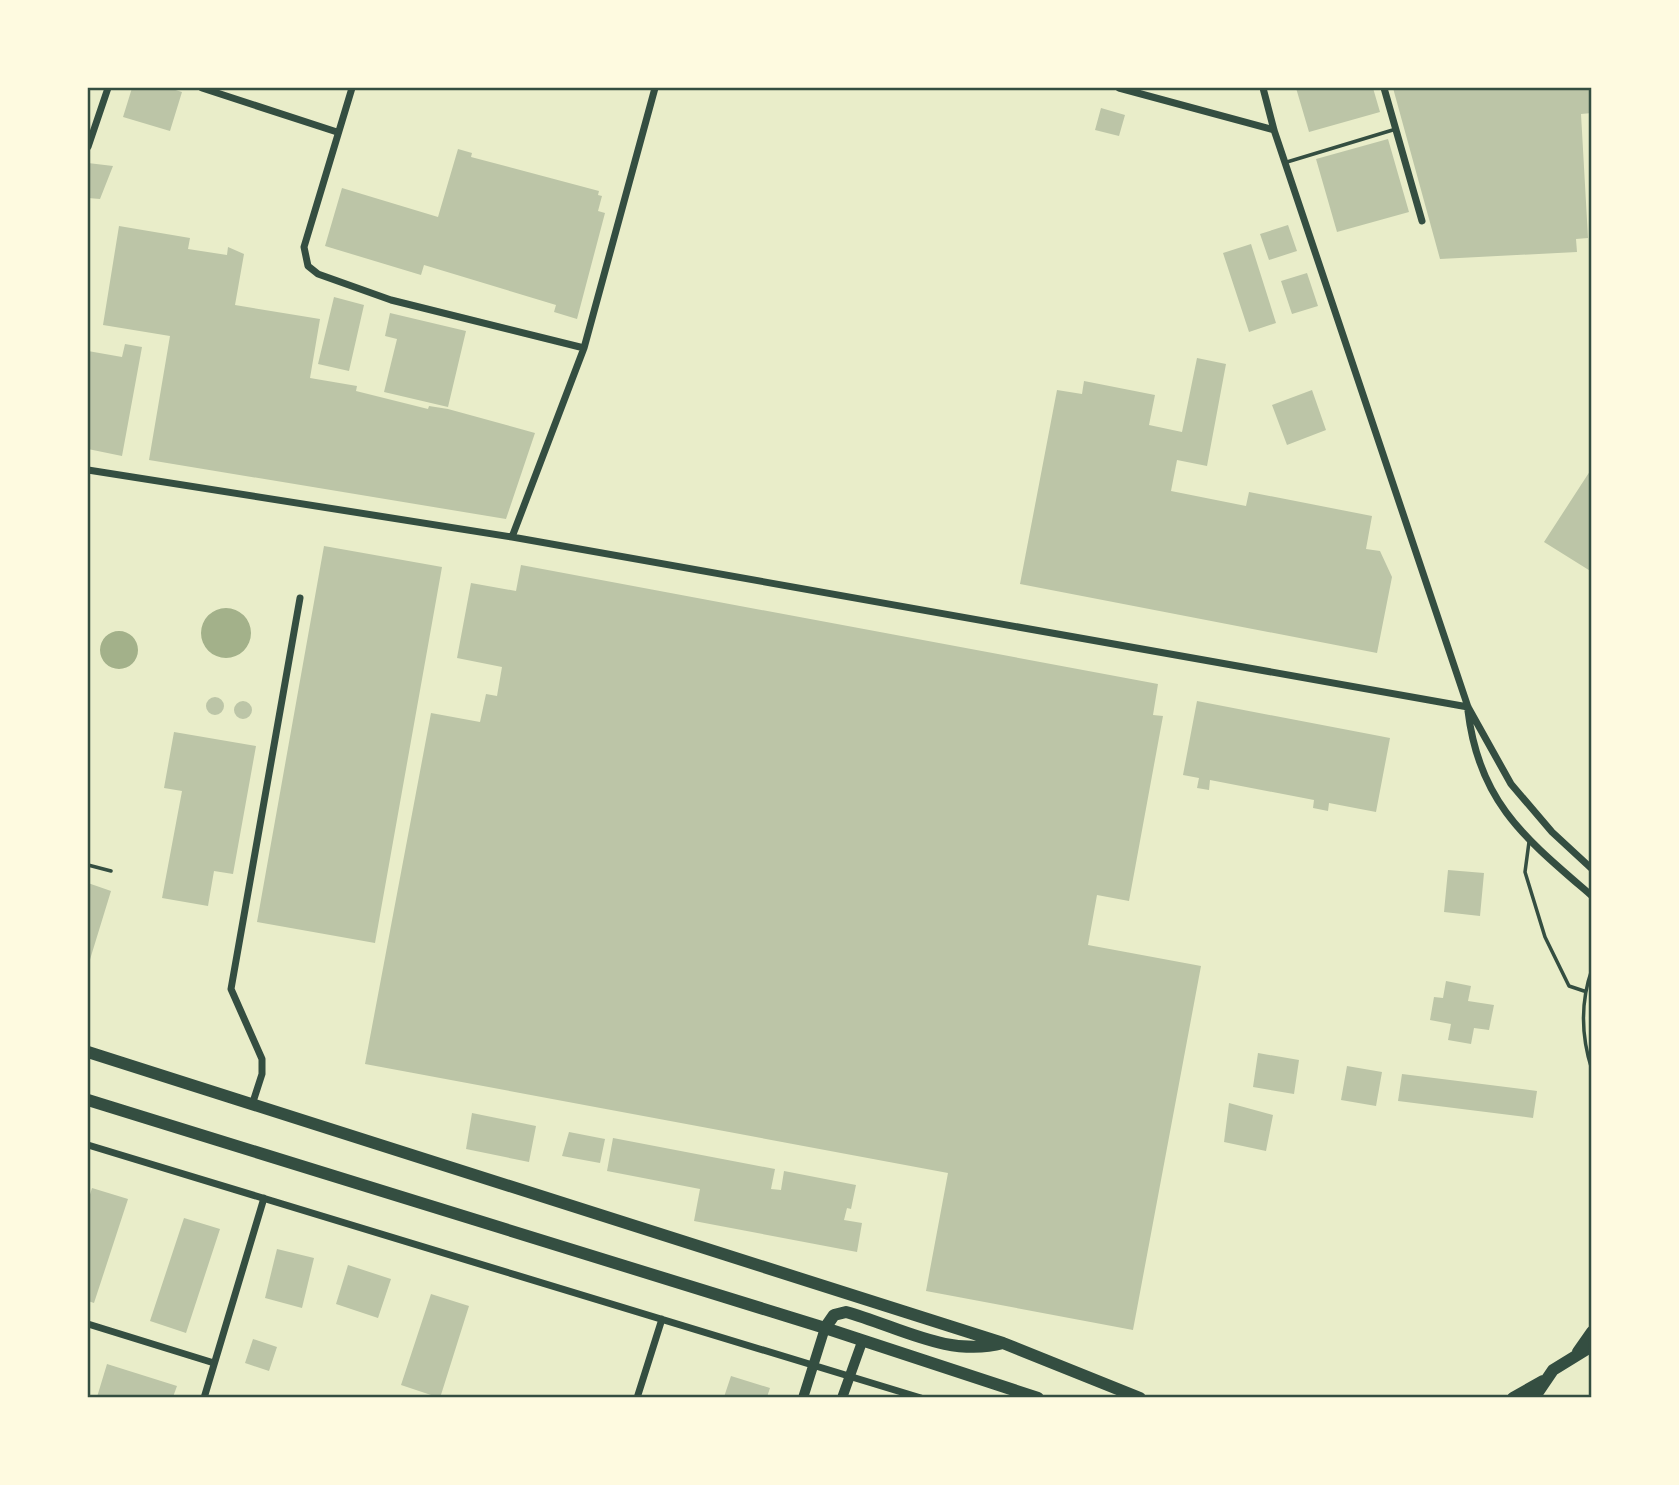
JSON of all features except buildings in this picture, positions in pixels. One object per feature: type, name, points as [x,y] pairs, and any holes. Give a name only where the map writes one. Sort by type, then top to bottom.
[{"type":"main road","points":[[88,1052],[1003,1343],[1140,1398]]},
{"type":"main road","points":[[88,1100],[825,1328],[1038,1398]]},
{"type":"main road","points":[[825,1328],[834,1315],[846,1312],[963,1349],[1003,1343]]},
{"type":"main road","points":[[1578,1352],[1591,1332]]},
{"type":"main road","points":[[1534,1398],[1553,1370],[1591,1346]]},
{"type":"main road","points":[[1513,1398],[1544,1381]]},
{"type":"street","points":[[88,147],[108,88]]},
{"type":"street","points":[[202,88],[337,132]]},
{"type":"street","points":[[352,88],[304,247],[308,266],[318,274],[391,300],[584,348]]},
{"type":"street","points":[[512,537],[584,348],[655,88]]},
{"type":"street","points":[[1119,88],[1274,130]]},
{"type":"street","points":[[1263,88],[1274,130],[1468,707],[1511,784],[1552,832],[1591,869]]},
{"type":"street","points":[[1384,88],[1422,221]]},
{"type":"street","points":[[88,470],[512,537],[1468,707]]},
{"type":"street","points":[[252,1105],[262,1074],[262,1059],[231,989],[300,598]]},
{"type":"street","points":[[1468,707],[1473,748],[1494,799],[1529,842],[1591,896]]},
{"type":"street","points":[[88,1145],[921,1398]]},
{"type":"street","points":[[204,1398],[264,1198]]},
{"type":"street","points":[[637,1398],[662,1319]]},
{"type":"street","points":[[88,1324],[214,1363]]},
{"type":"street","points":[[803,1398],[825,1328]]},
{"type":"street","points":[[842,1398],[862,1342]]},
{"type":"lane","points":[[1285,163],[1396,130]]},
{"type":"lane","points":[[1529,842],[1525,872],[1545,937],[1569,986],[1584,991]]},
{"type":"lane","points":[[88,865],[111,871]]},
{"type":"lane","points":[[1591,969],[1584,991],[1582,1040],[1591,1070]]},
{"type":"lane","points":[[1585,1005],[1591,1006]]},
{"type":"lane","points":[[1582,1040],[1591,1042]]},
{"type":"shaded area","points":[[226,608],[244,615],[251,633],[244,651],[226,658],[208,651],[201,633],[208,615]]},
{"type":"shaded area","points":[[119,631],[133,636],[138,650],[133,664],[119,669],[105,664],[100,650],[105,636]]}]
